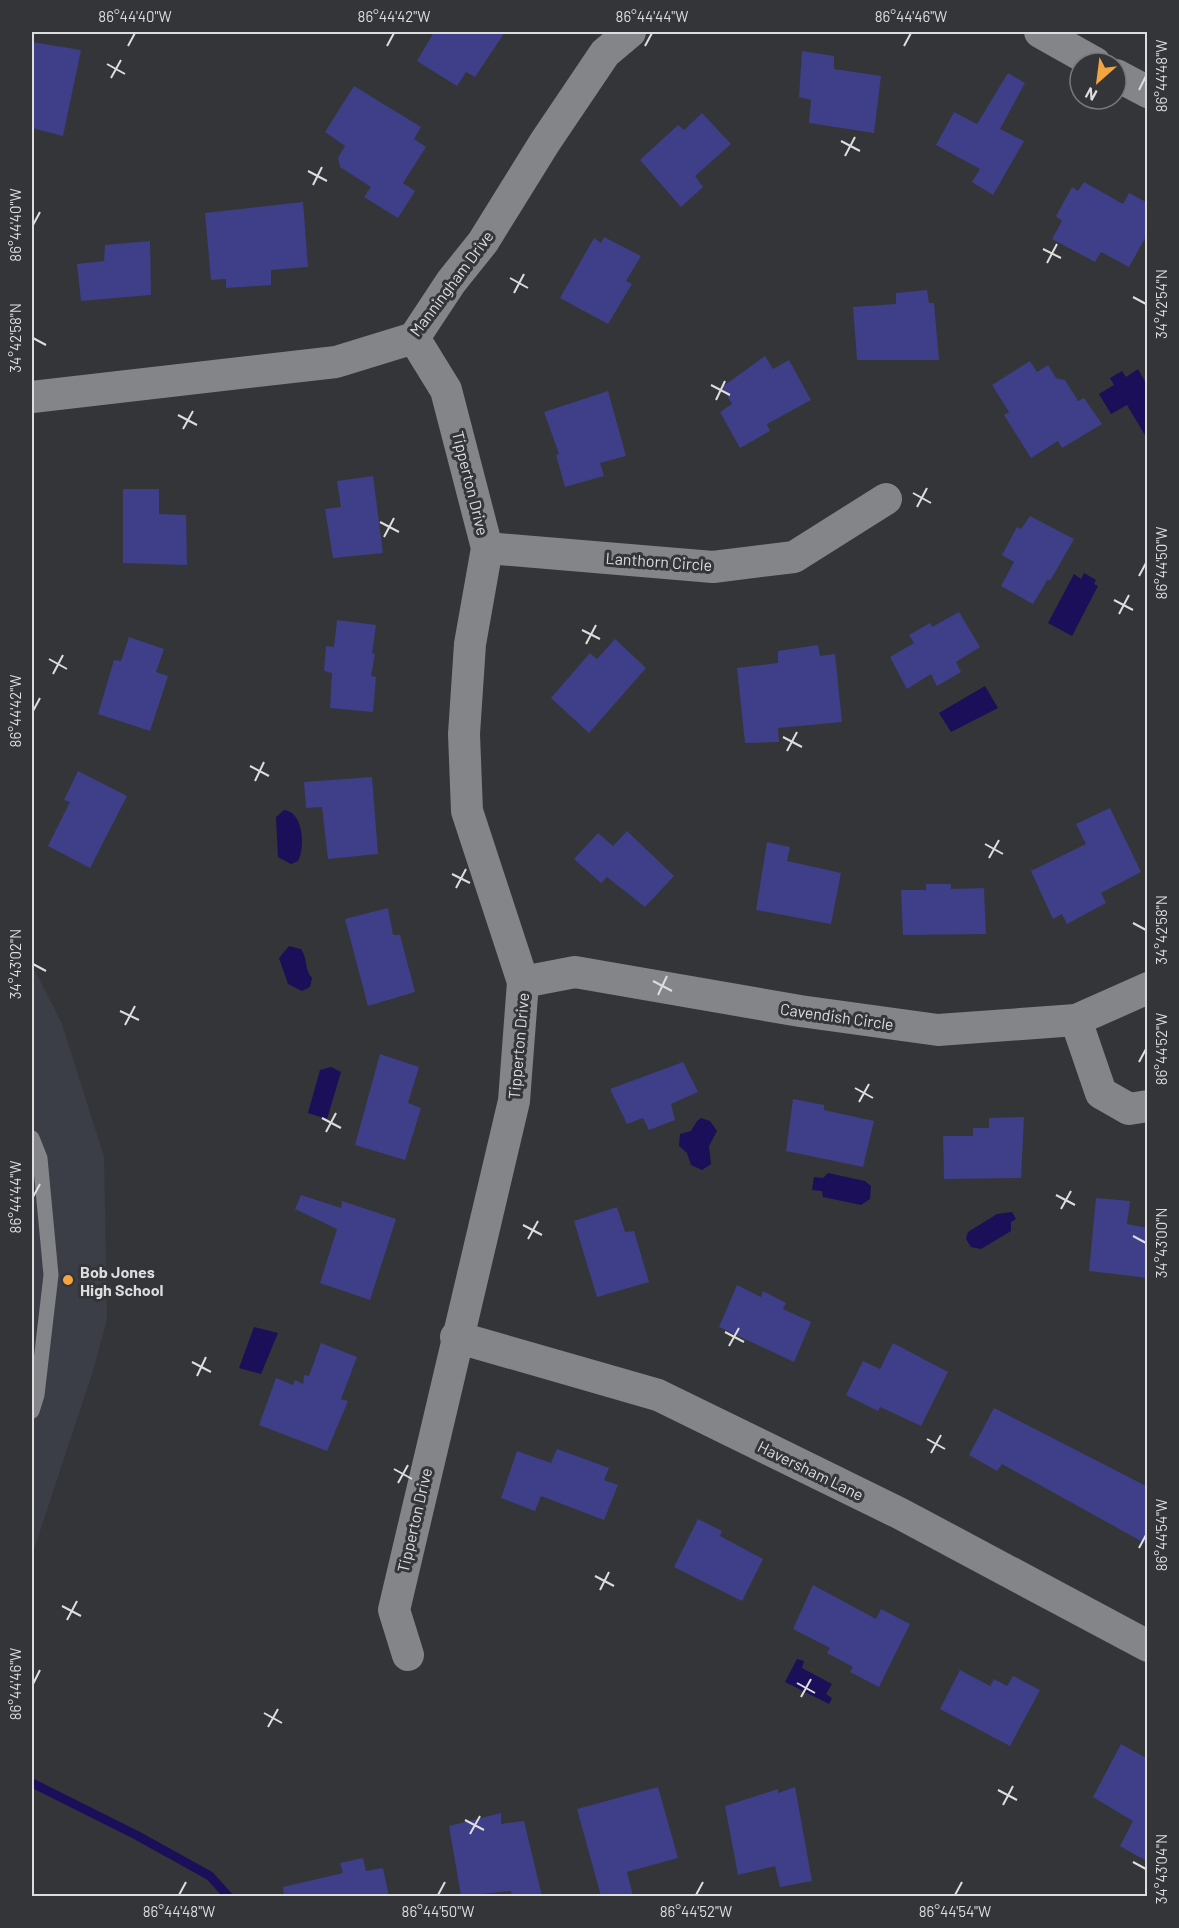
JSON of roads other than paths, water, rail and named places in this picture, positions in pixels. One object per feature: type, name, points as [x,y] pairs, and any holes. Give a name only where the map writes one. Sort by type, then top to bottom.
[{"type":"street","name":"Manningham Drive","points":[[32,397],[336,362],[414,338],[451,282],[483,242],[545,142],[605,53],[630,32]]},
{"type":"street","points":[[1040,32],[1074,51]]},
{"type":"street","points":[[1128,81],[1148,92]]},
{"type":"street","name":"Tipperton Drive","points":[[408,1655],[394,1610],[456,1336],[514,1101],[523,982],[467,811],[464,734],[470,644],[487,548],[446,390],[414,338]]},
{"type":"street","name":"Lanthorn Circle","points":[[487,548],[713,567],[794,557],[886,499]]},
{"type":"street","name":"Cavendish Circle","points":[[523,982],[575,972],[800,1011],[938,1030],[1076,1020],[1148,988]]},
{"type":"street","points":[[1076,1020],[1101,1093],[1129,1110],[1148,1106]]},
{"type":"street","name":"Haversham Lane","points":[[456,1336],[658,1395],[899,1513],[1148,1646]]},
{"type":"lane","points":[[32,1138],[40,1158],[51,1275],[37,1395],[32,1411]]},
{"type":"waterway","points":[[32,1783],[138,1836],[210,1876],[228,1896]]},
{"type":"place","name":"Bob Jones High School","points":[[68,1280]]}]
